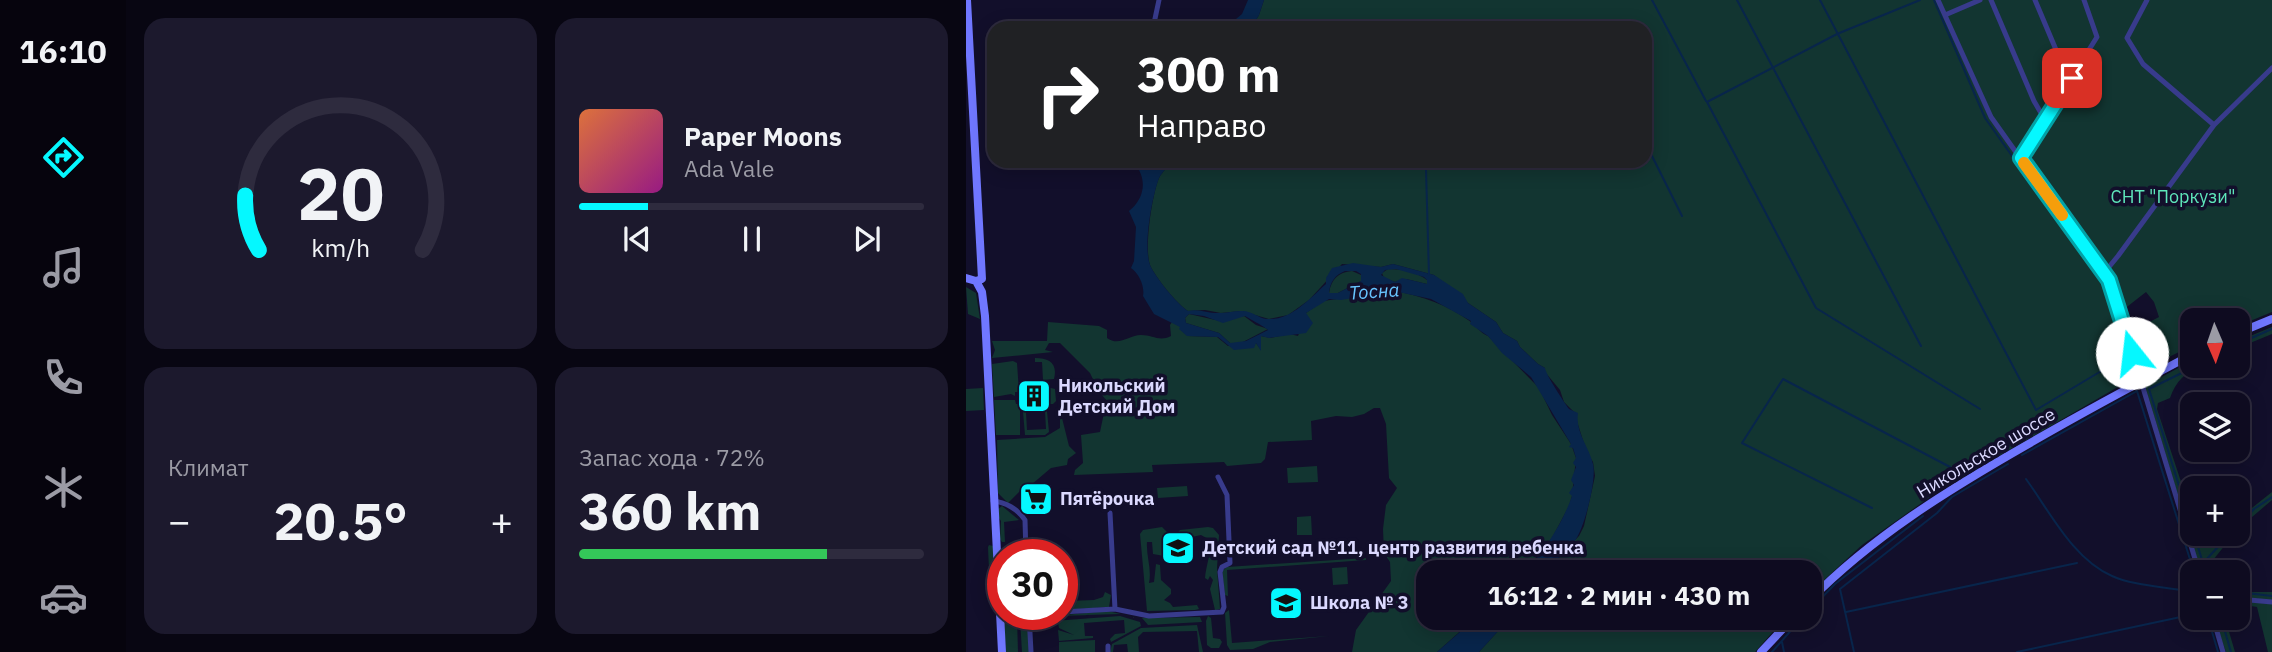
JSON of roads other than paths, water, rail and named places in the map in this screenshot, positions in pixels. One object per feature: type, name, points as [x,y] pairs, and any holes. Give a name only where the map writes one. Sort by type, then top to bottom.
[{"type":"main road","points":[[966,278],[976,281],[982,279],[967,0]]},
{"type":"main road","points":[[976,281],[982,292],[985,318],[995,539]]},
{"type":"main road","points":[[2250,328],[2272,319]]},
{"type":"main road","name":"Никольское шоссе","points":[[1822,589],[1871,545],[1920,509],[1988,467],[2180,361]]},
{"type":"main road","points":[[1001,630],[1002,652]]},
{"type":"main road","points":[[1761,652],[1782,630]]},
{"type":"street","points":[[1154,21],[1159,0]]},
{"type":"street","points":[[1938,0],[1991,117],[2113,289],[2195,560]]},
{"type":"street","points":[[1945,15],[1980,0]]},
{"type":"street","points":[[1991,0],[2034,101],[2045,120]]},
{"type":"street","points":[[2035,0],[2062,64],[2072,78]]},
{"type":"street","points":[[2021,158],[2097,37],[2084,0]]},
{"type":"street","points":[[2147,0],[2127,38],[2143,64],[2214,125]]},
{"type":"street","points":[[2104,273],[2214,125],[2272,68]]},
{"type":"street","points":[[1078,611],[1115,609],[1149,616],[1222,612],[1220,572],[1230,563],[1227,495],[1218,477]]},
{"type":"street","points":[[993,501],[1001,502],[1022,516],[1025,520],[1026,539]]},
{"type":"street","points":[[1110,513],[1115,609]]},
{"type":"street","points":[[2250,600],[2272,603]]},
{"type":"street","points":[[1030,630],[1031,652]]},
{"type":"street","points":[[2217,630],[2223,652]]},
{"type":"water","points":[[1248,0],[1264,0],[1255,21],[1236,21]]},
{"type":"water","name":"Тосна","points":[[1167,168],[1159,178],[1154,197],[1149,222],[1148,257],[1156,276],[1188,311],[1245,311],[1267,319],[1276,319],[1292,312],[1313,296],[1326,284],[1326,278],[1332,268],[1353,263],[1381,267],[1393,264],[1434,275],[1463,294],[1468,303],[1496,322],[1503,333],[1517,341],[1520,347],[1545,368],[1569,409],[1578,413],[1579,427],[1593,464],[1591,493],[1582,527],[1574,542],[1558,560],[1534,560],[1552,537],[1572,496],[1569,493],[1574,485],[1571,480],[1576,467],[1573,463],[1576,458],[1573,448],[1569,447],[1571,444],[1531,377],[1502,353],[1488,336],[1470,324],[1471,321],[1431,299],[1394,291],[1341,300],[1329,299],[1306,313],[1313,323],[1306,333],[1269,338],[1261,336],[1261,351],[1256,343],[1254,348],[1234,350],[1218,337],[1187,336],[1180,327],[1154,314],[1143,296],[1141,280],[1131,268],[1134,261],[1136,227],[1129,211],[1142,192],[1139,170]],"holes":[[[1396,269],[1427,280],[1427,284],[1402,278],[1395,282],[1381,275],[1385,270]],[[1356,271],[1361,274],[1361,281],[1338,293],[1329,293],[1334,279],[1341,273]],[[1189,314],[1223,323],[1245,316],[1268,330],[1246,341],[1230,343],[1219,333],[1186,323],[1185,318]]]},
{"type":"water","points":[[1462,630],[1499,630],[1479,652],[1437,652]]},
{"type":"waterway","points":[[1652,0],[1706,101]]},
{"type":"waterway","points":[[1737,0],[1921,346]]},
{"type":"waterway","points":[[1820,0],[2036,410],[2128,355],[2109,292],[1985,118],[1934,0]]},
{"type":"waterway","points":[[1920,0],[1837,34],[1707,102],[1816,308],[1980,409]]},
{"type":"waterway","points":[[1652,156],[1682,216]]},
{"type":"waterway","points":[[1427,168],[1429,275]]},
{"type":"waterway","points":[[2250,339],[2272,329]]},
{"type":"waterway","points":[[2180,374],[2149,389],[2180,489]]},
{"type":"waterway","points":[[1872,508],[1742,443],[1783,379],[1950,467]]},
{"type":"waterway","points":[[2022,455],[2137,391],[2190,560]]},
{"type":"waterway","points":[[1854,652],[1840,589],[1937,513],[1952,497],[2008,464]]},
{"type":"waterway","points":[[2026,479],[2063,534],[2098,568],[2129,582],[2180,590]]},
{"type":"waterway","points":[[2250,513],[2272,497]]},
{"type":"waterway","points":[[1822,598],[1835,584],[1923,516]]},
{"type":"waterway","points":[[2198,546],[2203,563],[2219,546]]},
{"type":"waterway","points":[[1846,612],[2077,563]]},
{"type":"waterway","points":[[2250,593],[2272,596]]},
{"type":"waterway","points":[[2017,652],[2180,617]]},
{"type":"waterway","points":[[1772,652],[1791,630]]},
{"type":"waterway","points":[[2212,630],[2218,652]]},
{"type":"waterway","points":[[2225,630],[2231,652]]},
{"type":"waterway","points":[[1782,642],[1784,652]]},
{"type":"place","name":"Никольский Детский Дом","points":[[1034,396]]},
{"type":"place","name":"Пятёрочка","points":[[1036,499]]},
{"type":"place","name":"Детский сад №11, центр развития ребенка","points":[[1178,548]]},
{"type":"place","name":"Школа № 3","points":[[1286,603]]},
{"type":"park label","name":"СНТ \"Поркузи\"","points":[[2173,197]]}]
